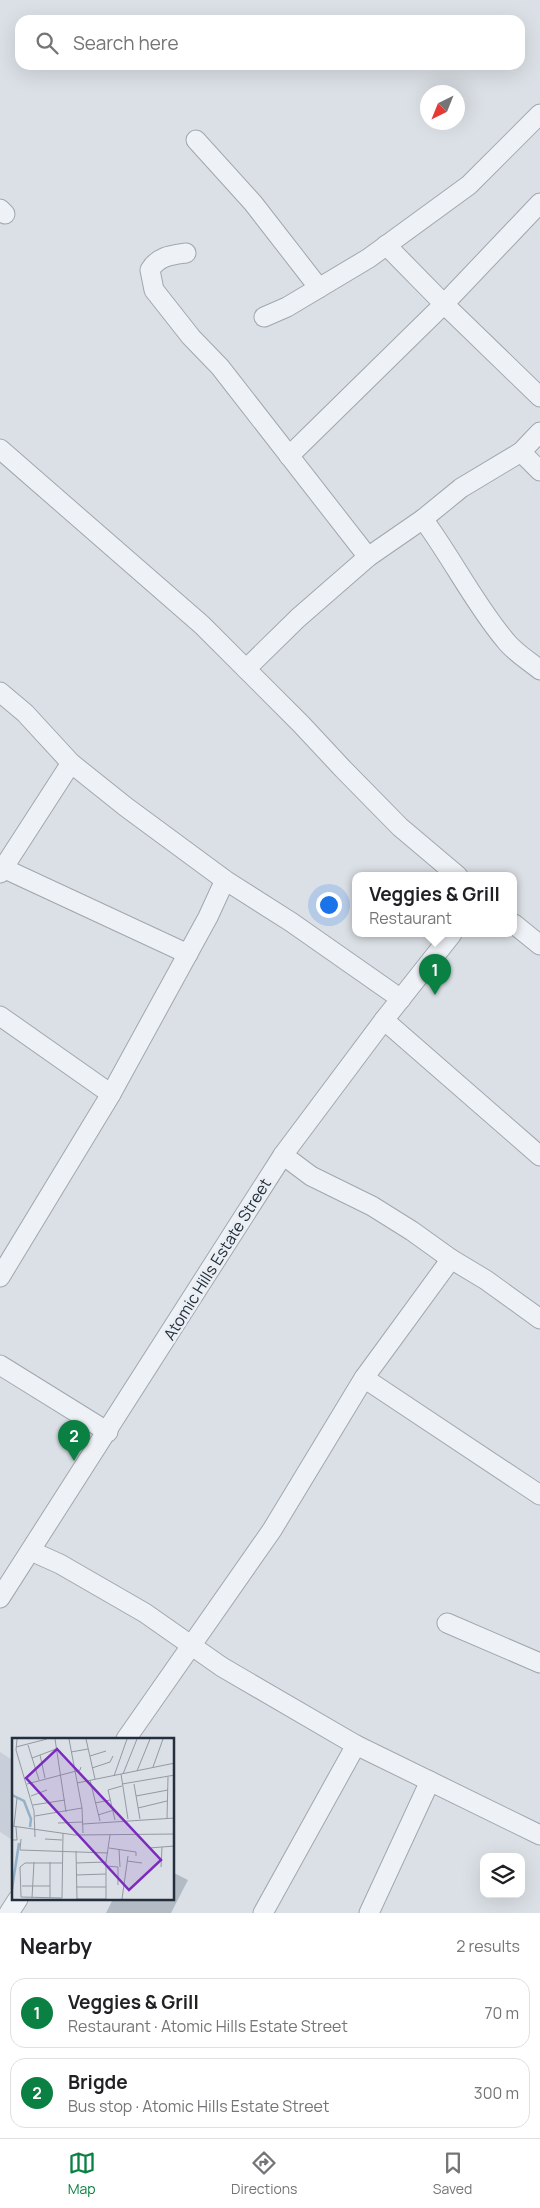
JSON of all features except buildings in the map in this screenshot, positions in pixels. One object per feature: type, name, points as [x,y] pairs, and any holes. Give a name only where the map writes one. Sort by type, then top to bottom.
[{"type":"street","points":[[264,317],[287,307],[386,245],[469,185],[540,114]]},
{"type":"street","points":[[196,140],[259,210],[319,288]]},
{"type":"street","points":[[289,456],[444,304],[540,203]]},
{"type":"street","points":[[386,245],[540,397]]},
{"type":"street","points":[[186,253],[162,258],[152,265],[150,270],[154,290],[191,337],[220,367],[368,557]]},
{"type":"street","points":[[246,670],[318,599],[368,557],[423,519],[462,488],[521,452],[540,432]]},
{"type":"street","points":[[0,449],[167,594],[302,724],[342,770],[400,826],[453,872]]},
{"type":"street","points":[[521,452],[540,471]]},
{"type":"street","points":[[423,519],[443,546],[482,610],[506,642],[540,670]]},
{"type":"street","points":[[0,692],[25,713],[71,762],[226,880],[291,922],[401,999]]},
{"type":"street","points":[[71,762],[1,871],[188,954]]},
{"type":"street","points":[[0,1277],[111,1094],[188,954],[226,880]]},
{"type":"street","points":[[517,926],[540,945]]},
{"type":"street","name":"Atomic Hills Estate Street","points":[[0,1598],[108,1432],[283,1155],[384,1020],[450,937]]},
{"type":"street","points":[[0,1016],[111,1094]]},
{"type":"street","points":[[384,1020],[540,1156]]},
{"type":"street","points":[[283,1155],[329,1186],[372,1206],[486,1280],[540,1318]]},
{"type":"street","points":[[127,1738],[272,1530],[364,1378],[451,1259]]},
{"type":"street","points":[[0,1365],[108,1432]]},
{"type":"street","points":[[364,1378],[540,1495]]},
{"type":"street","points":[[31,1552],[60,1564],[145,1613],[222,1667],[356,1745],[540,1835]]},
{"type":"street","points":[[446,1623],[540,1663]]},
{"type":"street","points":[[263,1913],[356,1745]]},
{"type":"street","points":[[369,1913],[430,1780]]},
{"type":"street","points":[[9,1913],[17,1900]]},
{"type":"shaded area","points":[[0,1752],[12,1760],[12,1840],[0,1832]]},
{"type":"place","name":"Veggies & Grill","points":[[435,995]]},
{"type":"place","name":"Brigde","points":[[74,1461]]}]
